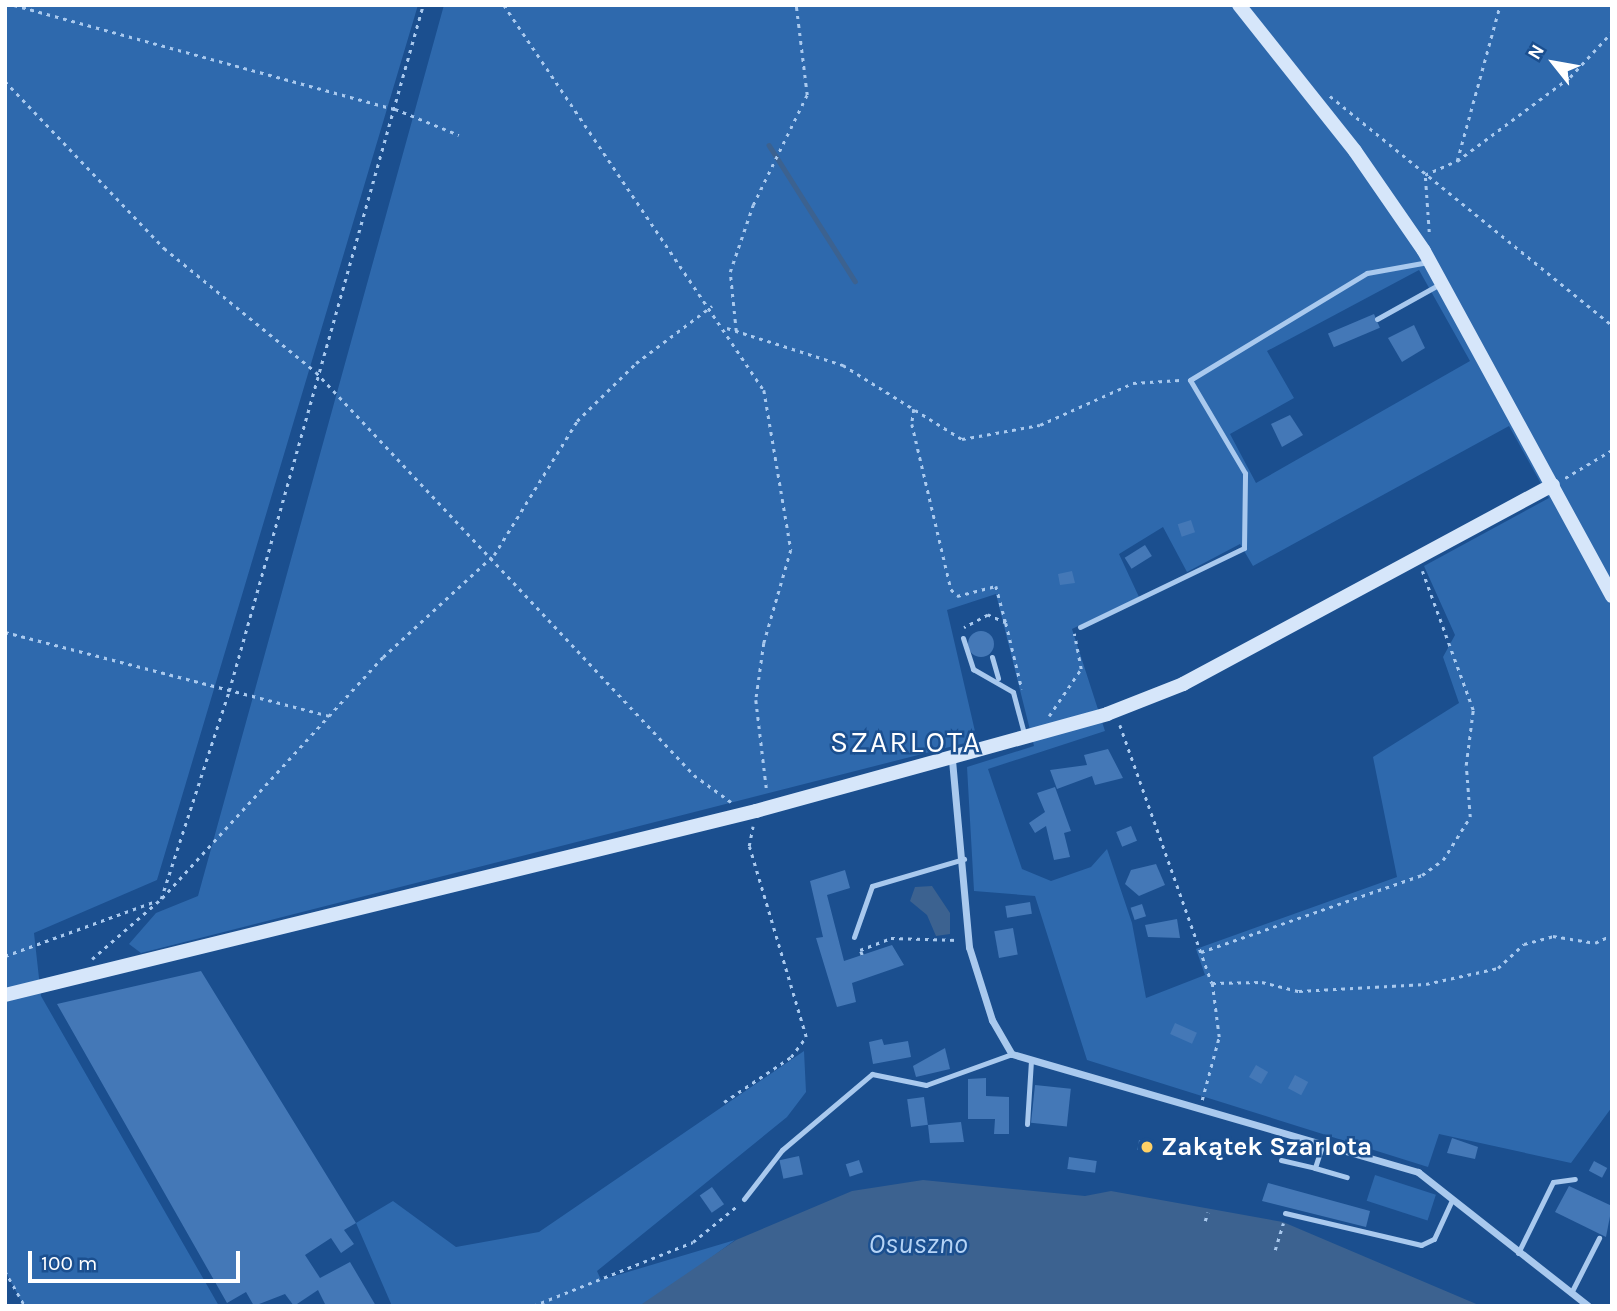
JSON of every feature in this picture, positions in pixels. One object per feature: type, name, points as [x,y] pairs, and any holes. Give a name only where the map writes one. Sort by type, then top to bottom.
[{"type":"street","points":[[1239,5],[1355,151],[1431,261],[1612,596]]},
{"type":"street","points":[[5,995],[756,811],[1030,737],[1183,684],[1553,485]]},
{"type":"street","points":[[952,760],[964,859],[968,937],[992,1020],[1012,1054],[1199,1113],[1418,1172],[1451,1202],[1588,1306]]},
{"type":"lane","points":[[1080,627],[1244,548],[1245,472],[1190,380],[1367,273],[1431,261]]},
{"type":"lane","points":[[1377,319],[1443,282]]},
{"type":"lane","points":[[963,638],[973,669],[999,678]]},
{"type":"lane","points":[[992,657],[999,678],[1016,702],[1030,737]]},
{"type":"lane","points":[[853,937],[872,886],[964,859]]},
{"type":"lane","points":[[744,1199],[782,1150],[872,1074],[926,1085],[1012,1054]]},
{"type":"lane","points":[[1027,1124],[1031,1061]]},
{"type":"lane","points":[[1315,1168],[1322,1146]]},
{"type":"lane","points":[[1281,1160],[1348,1177]]},
{"type":"lane","points":[[1518,1253],[1553,1182],[1575,1178]]},
{"type":"lane","points":[[1285,1213],[1421,1245],[1434,1239],[1451,1202]]},
{"type":"lane","points":[[1291,1224],[1293,1215]]},
{"type":"lane","points":[[1571,1293],[1599,1238]]},
{"type":"path","points":[[14,5],[395,109],[459,135]]},
{"type":"path","points":[[161,899],[229,691],[316,372],[395,109],[423,5]]},
{"type":"path","points":[[504,5],[629,197],[712,306],[764,390],[791,550],[764,643],[756,700],[771,806]]},
{"type":"path","points":[[736,331],[730,272],[753,205],[807,95],[796,5]]},
{"type":"path","points":[[1457,161],[1500,5]]},
{"type":"path","points":[[1425,175],[1457,161],[1570,77],[1612,32]]},
{"type":"path","points":[[5,81],[164,248],[316,372],[494,555],[694,775],[722,799],[756,811],[749,846],[806,1037],[791,1057],[724,1102]]},
{"type":"path","points":[[1325,93],[1612,325]]},
{"type":"path","points":[[1425,175],[1431,261]]},
{"type":"path","points":[[83,967],[161,899],[330,716],[494,555],[577,421],[636,363],[712,306]]},
{"type":"path","points":[[725,328],[843,365],[962,439],[1040,425],[1133,383],[1190,380]]},
{"type":"path","points":[[914,409],[912,424],[951,589],[957,596],[996,586],[1024,686],[1016,702]]},
{"type":"path","points":[[1553,485],[1612,450]]},
{"type":"path","points":[[1201,952],[1422,875],[1443,860],[1470,817],[1466,765],[1473,710],[1416,559]]},
{"type":"path","points":[[963,638],[970,621],[988,615],[1006,623]]},
{"type":"path","points":[[1030,737],[1081,669],[1070,637],[1080,627]]},
{"type":"path","points":[[5,632],[330,716]]},
{"type":"path","points":[[1123,734],[1212,983],[1219,1037],[1199,1113]]},
{"type":"path","points":[[5,957],[161,899]]},
{"type":"path","points":[[1212,983],[1262,982],[1299,991],[1426,984],[1498,968],[1524,944],[1553,936],[1595,943],[1612,935]]},
{"type":"path","points":[[862,955],[860,950],[891,938],[941,944],[968,937]]},
{"type":"path","points":[[533,1306],[693,1242],[744,1199]]},
{"type":"path","points":[[1205,1221],[1208,1212]]},
{"type":"path","points":[[1275,1250],[1283,1222]]},
{"type":"path","points":[[5,1271],[25,1306]]},
{"type":"shaded area","points":[[5,5],[418,5],[157,880],[34,933],[41,996],[219,1306],[24,1306],[5,1271]]},
{"type":"shaded area","points":[[444,5],[1612,5],[1612,1107],[1571,1163],[1439,1134],[1428,1167],[1087,1060],[1035,896],[974,891],[967,767],[1034,746],[996,594],[947,610],[977,740],[141,953],[129,944],[156,913],[198,896]],"holes":[[[1419,270],[1470,361],[1256,483],[1230,434],[1294,398],[1267,351]],[[1509,426],[1549,498],[1424,566],[1455,635],[1443,657],[1459,703],[1373,757],[1397,877],[1196,949],[1205,975],[1146,998],[1132,923],[1107,849],[1091,867],[1051,881],[1022,869],[988,769],[1105,731],[1072,629],[1139,597],[1119,554],[1163,527],[1187,572],[1240,544],[1253,566]]]},
{"type":"shaded area","points":[[804,1051],[806,1092],[787,1117],[597,1271],[601,1280],[735,1240],[662,1294],[639,1306],[392,1306],[356,1223],[393,1201],[456,1247],[539,1232]]},
{"type":"shaded area","points":[[1375,1175],[1436,1195],[1428,1220],[1367,1201]]},
{"type":"water","points":[[932,886],[950,913],[950,934],[936,936],[927,915],[910,901],[915,887]]},
{"type":"water","name":"Osuszno","points":[[923,1180],[1085,1196],[1111,1191],[1283,1222],[1481,1306],[639,1306],[736,1240],[852,1191]]},
{"type":"building","points":[[1374,314],[1380,328],[1334,347],[1328,334]]},
{"type":"building","points":[[1414,325],[1425,348],[1402,362],[1388,338]]},
{"type":"building","points":[[1290,415],[1303,435],[1282,447],[1271,424]]},
{"type":"building","points":[[1191,520],[1195,532],[1182,537],[1178,524]]},
{"type":"building","points":[[1145,545],[1152,556],[1132,569],[1125,558]]},
{"type":"building","points":[[1072,571],[1075,583],[1060,585],[1058,574]]},
{"type":"building","points":[[981,631],[990,635],[994,644],[990,653],[981,657],[972,653],[968,644],[972,635]]},
{"type":"building","points":[[1108,749],[1123,778],[1095,785],[1092,776],[1057,789],[1050,770],[1087,765],[1084,755]]},
{"type":"building","points":[[1055,787],[1071,831],[1064,833],[1070,857],[1054,860],[1046,826],[1035,833],[1029,823],[1045,812],[1037,793]]},
{"type":"building","points":[[1131,826],[1137,841],[1122,847],[1116,832]]},
{"type":"building","points":[[1156,864],[1165,885],[1139,896],[1125,884],[1131,870]]},
{"type":"building","points":[[845,870],[850,888],[827,895],[844,961],[892,945],[904,965],[852,983],[856,1002],[837,1007],[816,938],[823,937],[810,881]]},
{"type":"building","points":[[1030,902],[1032,914],[1007,918],[1005,906]]},
{"type":"building","points":[[1142,904],[1146,916],[1135,920],[1131,908]]},
{"type":"building","points":[[1177,919],[1180,938],[1148,937],[1145,925]]},
{"type":"building","points":[[1013,928],[1018,955],[999,958],[994,931]]},
{"type":"building","points":[[201,971],[356,1223],[344,1230],[354,1244],[341,1253],[331,1238],[305,1255],[320,1278],[350,1262],[376,1306],[326,1306],[318,1290],[294,1306],[285,1294],[254,1306],[246,1292],[227,1303],[57,1004]]},
{"type":"building","points":[[1175,1023],[1197,1033],[1192,1044],[1170,1034]]},
{"type":"building","points":[[882,1039],[884,1045],[908,1041],[911,1057],[873,1064],[869,1042]]},
{"type":"building","points":[[945,1048],[950,1069],[916,1077],[913,1066]]},
{"type":"building","points":[[1256,1065],[1268,1072],[1261,1084],[1249,1077]]},
{"type":"building","points":[[1295,1075],[1308,1082],[1301,1095],[1288,1088]]},
{"type":"building","points":[[986,1078],[986,1096],[1009,1097],[1009,1134],[994,1134],[995,1119],[968,1119],[968,1079]]},
{"type":"building","points":[[1035,1085],[1071,1089],[1067,1127],[1031,1123]]},
{"type":"building","points":[[924,1097],[928,1125],[911,1127],[907,1099]]},
{"type":"building","points":[[961,1122],[964,1142],[930,1143],[928,1125]]},
{"type":"building","points":[[1452,1138],[1478,1147],[1475,1159],[1447,1153]]},
{"type":"building","name":"Zakątek Szarlota","points":[[1139,1140],[1156,1143],[1154,1153],[1137,1150]]},
{"type":"building","points":[[799,1156],[803,1175],[783,1179],[779,1160]]},
{"type":"building","points":[[1069,1157],[1097,1161],[1095,1173],[1067,1169]]},
{"type":"building","points":[[859,1160],[863,1172],[850,1177],[846,1164]]},
{"type":"building","points":[[1594,1161],[1607,1168],[1602,1178],[1589,1171]]},
{"type":"building","points":[[1268,1183],[1370,1211],[1366,1227],[1262,1201]]},
{"type":"building","points":[[1569,1186],[1612,1206],[1606,1237],[1555,1212]]},
{"type":"building","points":[[712,1187],[724,1204],[712,1213],[700,1196]]},
{"type":"waterway","points":[[769,145],[855,281]]},
{"type":"place","name":"Zakątek Szarlota","points":[[1147,1147]]},
{"type":"district","name":"SZARLOTA","points":[[906,742]]}]
